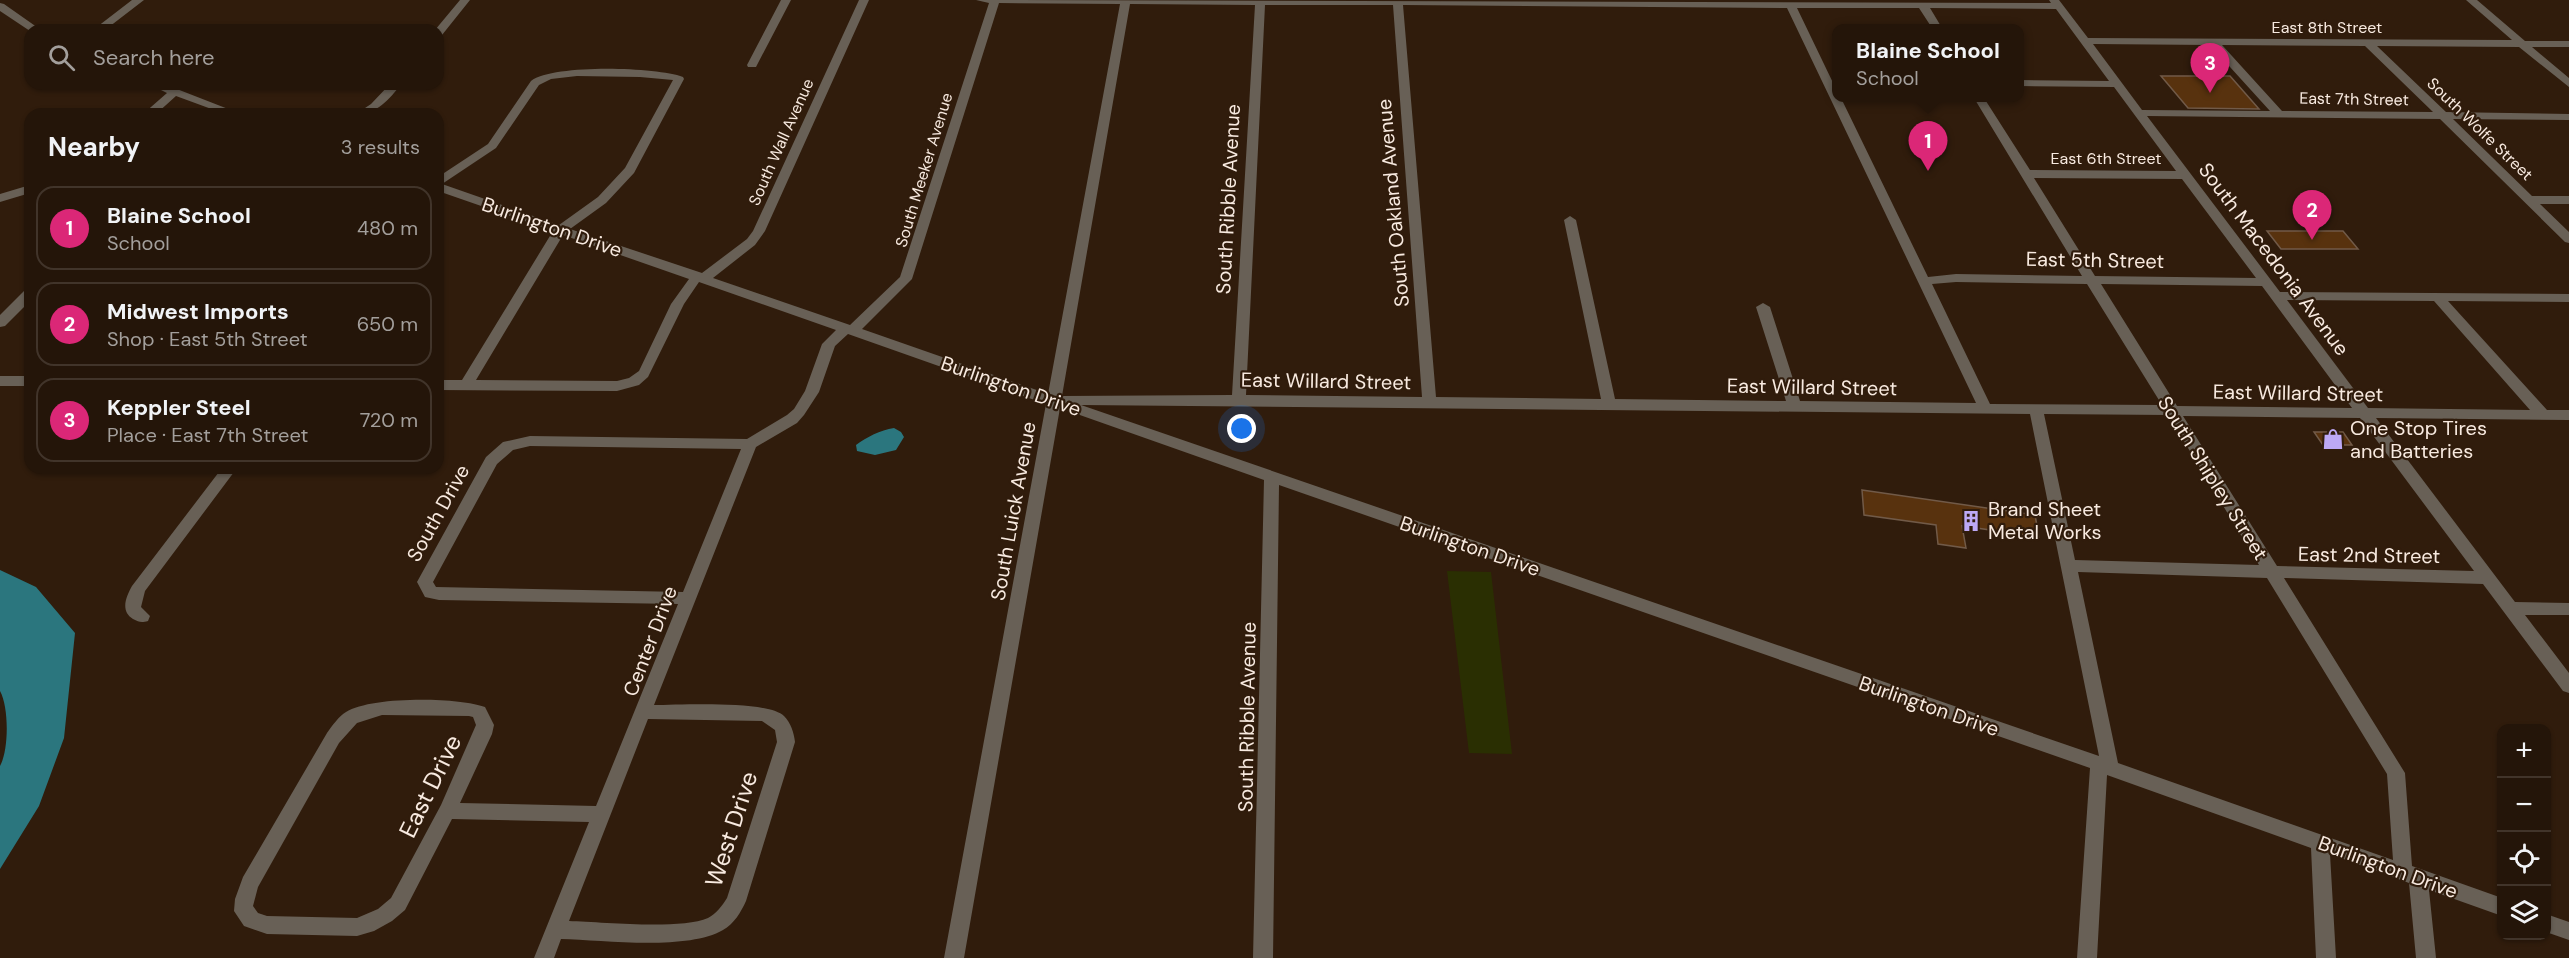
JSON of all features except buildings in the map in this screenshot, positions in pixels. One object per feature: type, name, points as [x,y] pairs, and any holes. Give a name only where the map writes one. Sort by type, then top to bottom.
[{"type":"street","points":[[106,24],[139,0]]},
{"type":"street","points":[[444,26],[465,0]]},
{"type":"street","points":[[752,65],[786,0]]},
{"type":"street","name":"South Wall Avenue","points":[[466,385],[617,386],[632,383],[643,376],[678,304],[700,277],[751,242],[759,231],[864,0]]},
{"type":"street","points":[[981,0],[1923,6],[2057,3]]},
{"type":"street","name":"South Meeker Avenue","points":[[750,444],[792,419],[799,412],[812,392],[829,344],[849,330],[906,279],[995,0]]},
{"type":"street","points":[[2471,0],[2569,84]]},
{"type":"street","name":"South Luick Avenue","points":[[954,958],[1126,1]]},
{"type":"street","name":"South Ribble Avenue","points":[[1239,400],[1260,1]]},
{"type":"street","name":"South Oakland Avenue","points":[[1398,1],[1429,402]]},
{"type":"street","name":"South Macedonia Avenue","points":[[2057,3],[2569,686]]},
{"type":"street","points":[[1790,4],[1831,81]]},
{"type":"street","points":[[0,6],[27,24]]},
{"type":"street","points":[[1923,6],[1934,24]]},
{"type":"street","name":"East 8th Street","points":[[2085,40],[2569,44]]},
{"type":"street","points":[[2212,41],[2279,114]]},
{"type":"street","name":"South Wolfe Street","points":[[2367,42],[2569,239]]},
{"type":"street","points":[[444,181],[492,146],[535,83],[543,77],[574,74],[652,74],[678,77],[679,83],[636,161],[622,181],[602,200],[560,230],[466,385],[444,385]]},
{"type":"street","points":[[2024,83],[2117,84]]},
{"type":"street","points":[[169,90],[218,108]]},
{"type":"street","points":[[372,108],[390,90]]},
{"type":"street","points":[[156,108],[174,92]]},
{"type":"street","points":[[1841,102],[1923,281],[1985,408]]},
{"type":"street","name":"South Shipley Street","points":[[1982,102],[2398,777],[2410,875],[2426,958]]},
{"type":"street","name":"East 7th Street","points":[[2139,113],[2569,117]]},
{"type":"street","name":"East 6th Street","points":[[2027,174],[2186,175]]},
{"type":"street","name":"Burlington Drive","points":[[444,187],[560,230],[2104,766],[2497,905]]},
{"type":"street","points":[[0,198],[24,191]]},
{"type":"street","points":[[2529,200],[2569,200]]},
{"type":"street","points":[[1570,220],[1609,405]]},
{"type":"street","name":"East 5th Street","points":[[1923,281],[1956,278],[2266,282]]},
{"type":"street","points":[[2276,296],[2569,298]]},
{"type":"street","points":[[2438,298],[2543,415]]},
{"type":"street","points":[[0,323],[24,299]]},
{"type":"street","points":[[1763,307],[1795,407]]},
{"type":"street","points":[[0,381],[24,381]]},
{"type":"street","name":"East Willard Street","points":[[1054,401],[1239,400],[2569,415]]},
{"type":"street","points":[[2036,410],[2069,566],[2104,766],[2087,958]]},
{"type":"street","name":"South Drive","points":[[689,598],[439,594],[427,589],[425,582],[491,461],[508,446],[530,441],[750,444]]},
{"type":"street","name":"Center Drive","points":[[544,958],[750,444]]},
{"type":"street","points":[[142,616],[134,611],[132,606],[144,580],[225,474]]},
{"type":"street","name":"South Ribble Avenue","points":[[1263,958],[1272,477]]},
{"type":"street","name":"East 2nd Street","points":[[2069,566],[2489,578]]},
{"type":"street","points":[[2510,608],[2569,609]]},
{"type":"street","name":"East Drive","points":[[382,708],[478,712],[485,725],[483,734],[447,811],[398,904],[385,915],[367,925],[357,927],[267,925],[247,918],[243,906],[250,883],[333,738],[351,717],[382,708]]},
{"type":"street","name":"West Drive","points":[[555,930],[691,931],[714,925],[723,919],[736,901],[786,742],[783,726],[775,717],[762,714],[644,712]]},
{"type":"street","points":[[447,811],[602,814]]},
{"type":"street","points":[[2320,843],[2326,958]]},
{"type":"street","points":[[2551,924],[2569,931]]},
{"type":"green space","points":[[1447,571],[1491,572],[1512,754],[1469,753]]},
{"type":"water","points":[[894,428],[904,437],[896,450],[875,455],[857,451],[856,445],[865,439]]},
{"type":"water","points":[[0,570],[36,587],[75,633],[64,738],[39,806],[0,869],[0,766],[5,750],[7,728],[5,707],[0,691]]},
{"type":"place","name":"Keppler Steel","points":[[2210,93]]},
{"type":"place","name":"Blaine School","points":[[1928,171]]},
{"type":"place","name":"Midwest Imports","points":[[2312,240]]},
{"type":"place","name":"One Stop Tires and Batteries","points":[[2333,439]]},
{"type":"place","name":"Brand Sheet Metal Works","points":[[1971,521]]}]
